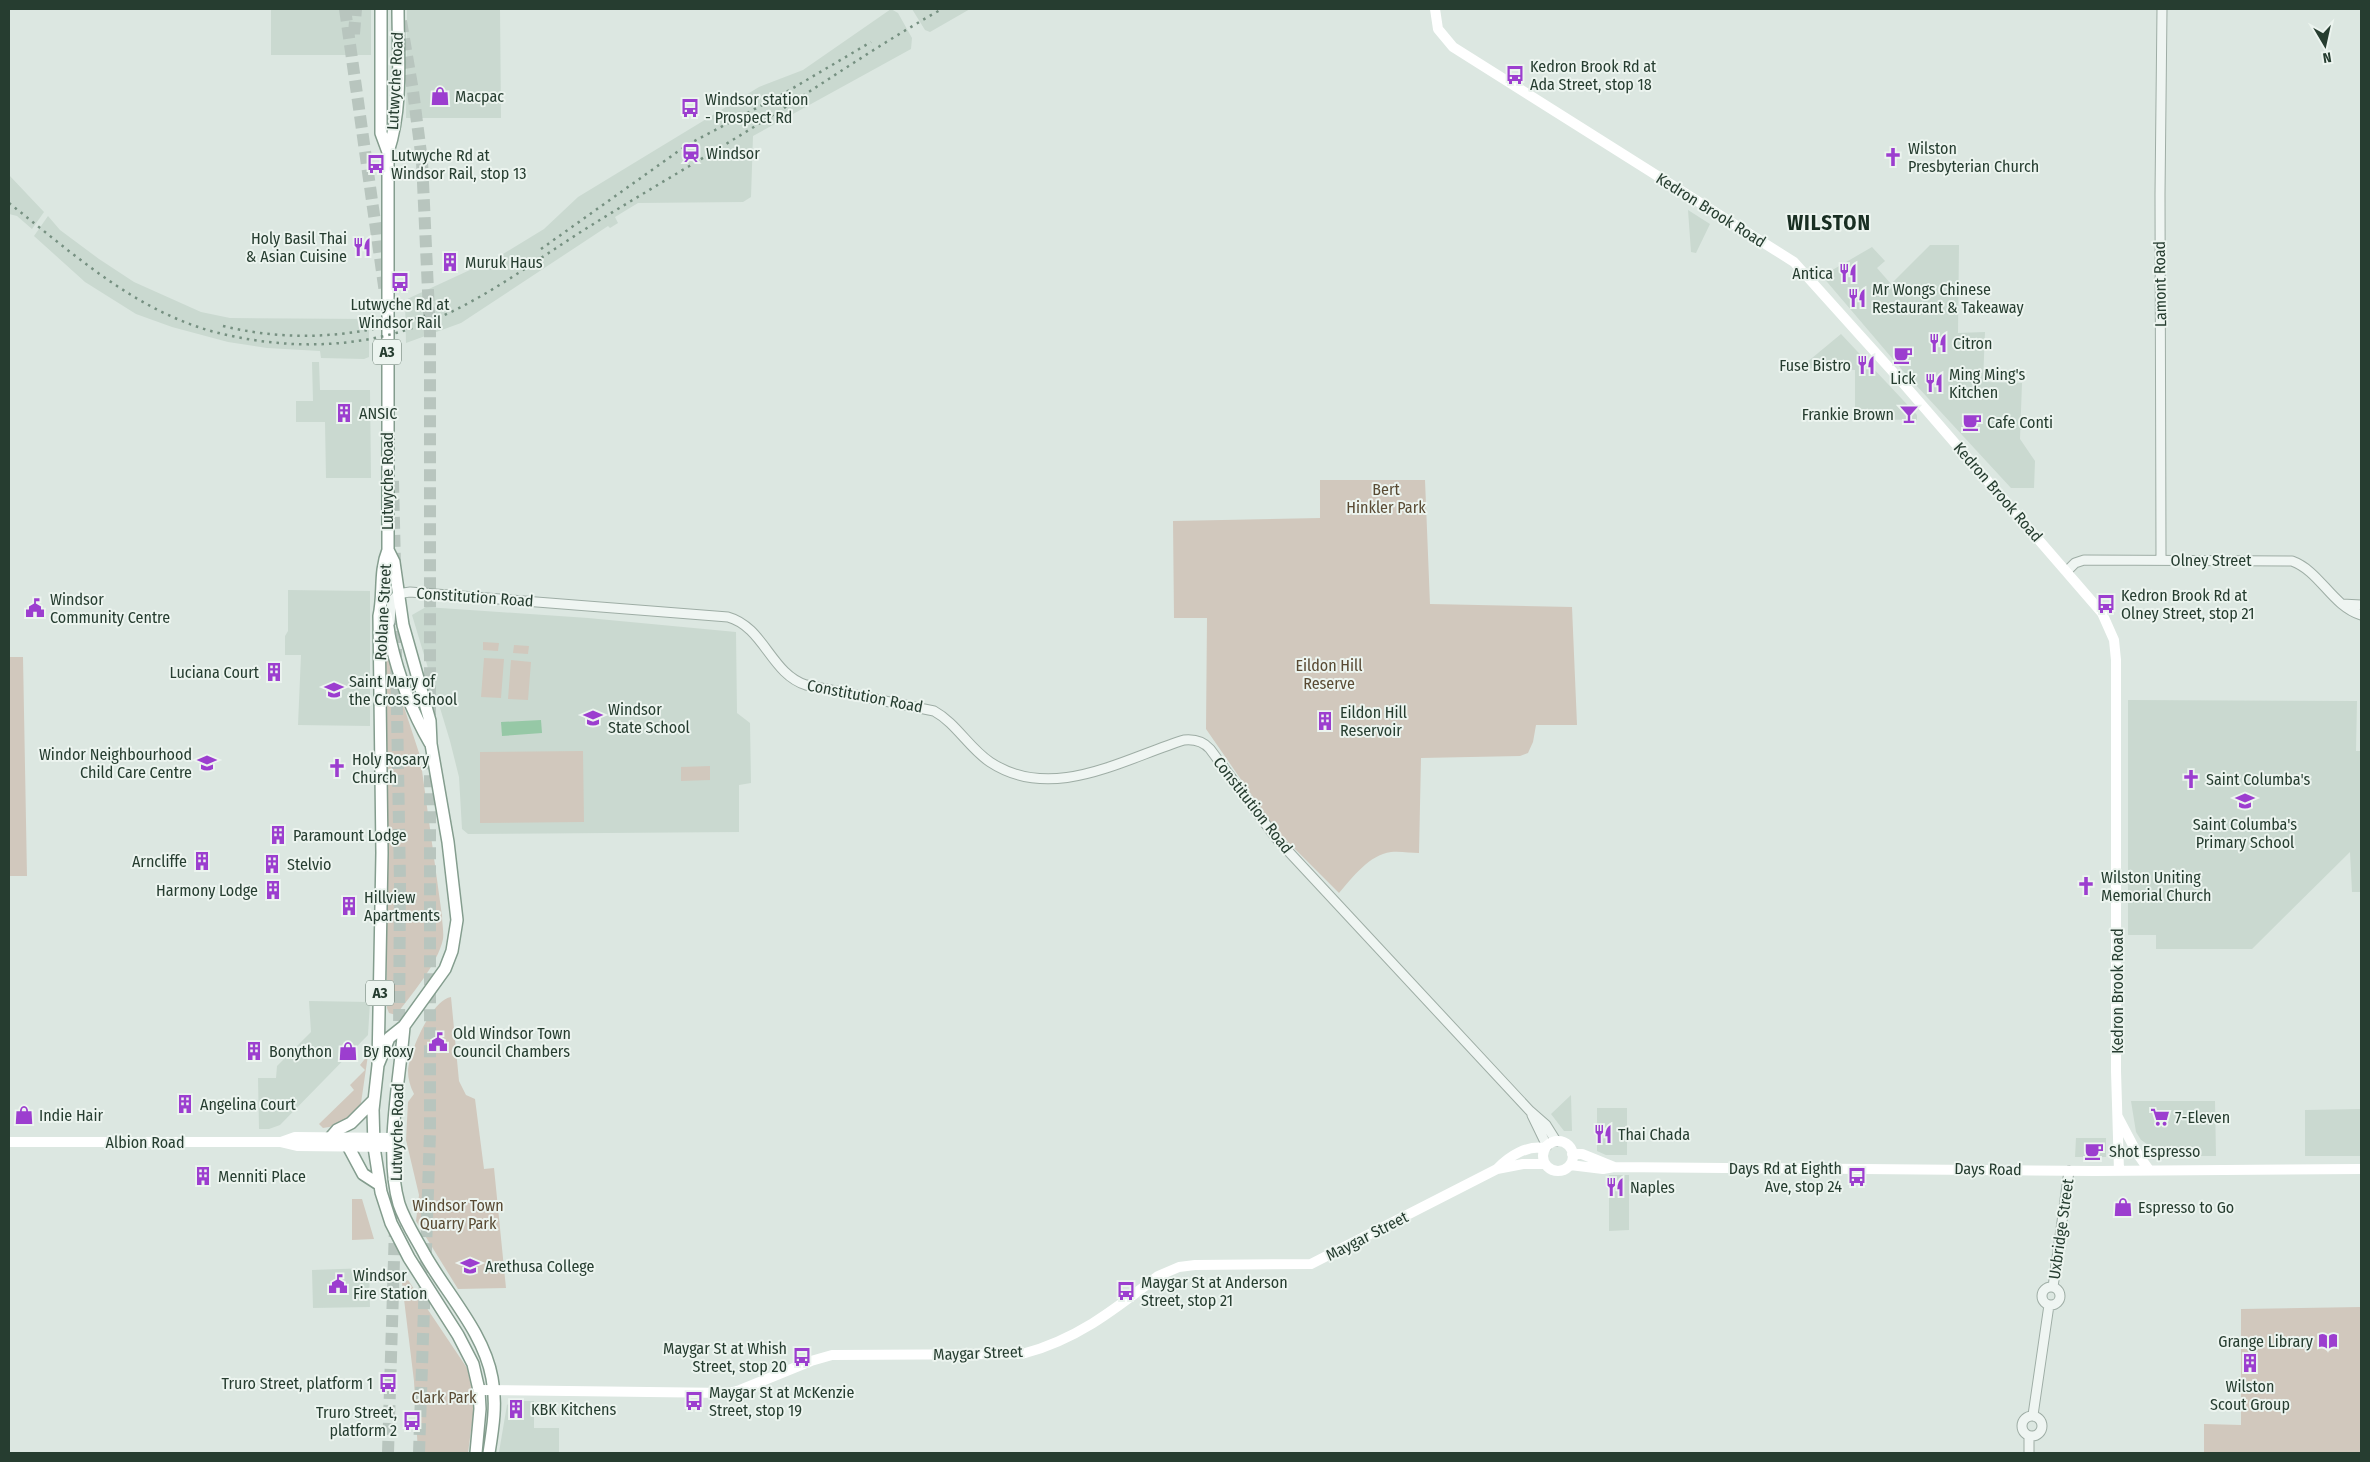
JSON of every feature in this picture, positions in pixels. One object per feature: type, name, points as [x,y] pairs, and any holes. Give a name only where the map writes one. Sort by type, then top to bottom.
[{"type":"highway","name":"Lutwyche Road","points":[[381,9],[381,133],[388,152]]},
{"type":"highway","name":"Lutwyche Road","points":[[398,9],[398,102],[394,133],[388,152],[388,550],[394,562],[397,595],[407,641],[430,721],[431,744],[448,842],[457,927],[452,952],[445,969],[404,1026],[389,1038],[378,1065],[374,1100],[374,1142],[380,1185],[386,1210],[401,1245],[469,1354],[479,1390],[480,1420],[476,1453]]},
{"type":"highway","name":"Roblane Street","points":[[378,1065],[382,931],[379,626],[382,604],[382,564],[388,550]]},
{"type":"highway","name":"Lutwyche Road","points":[[382,604],[392,645],[418,723],[431,744]]},
{"type":"highway","name":"Lutwyche Road","points":[[404,1026],[398,1070],[394,1177],[402,1211],[436,1274],[480,1345],[491,1372],[494,1390],[494,1420],[489,1453]]},
{"type":"highway","points":[[331,1137],[338,1130],[351,1123],[374,1100]]},
{"type":"highway","points":[[348,1146],[363,1174],[380,1185]]},
{"type":"main road","name":"Kedron Brook Road","points":[[1435,9],[1437,25],[1446,41],[1457,51],[1794,262],[1902,382],[2102,613],[2111,632],[2115,652],[2117,1114],[2119,1171]]},
{"type":"main road","points":[[2117,1114],[2137,1153],[2149,1170]]},
{"type":"main road","name":"Albion Road","points":[[280,1142],[295,1137],[331,1137],[394,1143]]},
{"type":"main road","name":"Albion Road","points":[[9,1142],[280,1142],[297,1146],[348,1146],[374,1142]]},
{"type":"main road","points":[[1565,1144],[1572,1154],[1570,1165],[1564,1170],[1556,1171],[1545,1164],[1542,1156],[1549,1145],[1565,1144]]},
{"type":"main road","name":"Maygar Street","points":[[1496,1169],[1504,1160],[1523,1151],[1549,1145]]},
{"type":"main road","name":"Days Road","points":[[1572,1154],[1582,1154],[1614,1167]]},
{"type":"main road","name":"Maygar Street","points":[[479,1390],[729,1392],[740,1390],[811,1361],[832,1355],[1022,1354],[1093,1325],[1158,1276],[1169,1270],[1200,1265],[1310,1264],[1496,1169],[1523,1164],[1545,1164]]},
{"type":"main road","name":"Days Road","points":[[1570,1165],[1603,1169],[1614,1167],[2119,1171],[2361,1169]]},
{"type":"street","name":"Lamont Road","points":[[2160,560],[2162,9]]},
{"type":"street","name":"Olney Street","points":[[2066,570],[2081,560],[2292,561],[2304,568],[2342,604],[2361,615]]},
{"type":"street","name":"Constitution Road","points":[[388,627],[390,605],[397,595],[410,592],[728,616],[740,621],[752,630],[793,680],[806,685],[934,711],[948,721],[990,762],[1018,774],[1037,777],[1081,777],[1184,740],[1196,740],[1210,749],[1276,838],[1530,1111],[1549,1145]]},
{"type":"street","points":[[2342,604],[2361,605]]},
{"type":"street","name":"Uxbridge Street","points":[[2033,1415],[2049,1305],[2053,1305],[2059,1300],[2060,1293],[2053,1287],[2069,1171]]},
{"type":"street","points":[[2033,1415],[2040,1419],[2043,1426],[2039,1434],[2029,1436],[2024,1432],[2022,1425],[2026,1418],[2033,1415]]},
{"type":"street","points":[[2029,1436],[2029,1453]]},
{"type":"shaded area","points":[[271,9],[371,9],[371,55],[271,55]]},
{"type":"shaded area","points":[[407,9],[500,9],[501,118],[406,118]]},
{"type":"shaded area","points":[[891,9],[898,13],[912,38],[911,49],[753,136],[751,197],[743,202],[638,203],[615,217],[618,223],[610,228],[608,226],[461,323],[406,343],[405,300],[498,257],[544,229],[578,197],[759,87],[803,70]]},
{"type":"shaded area","points":[[912,9],[970,9],[930,32],[925,30]]},
{"type":"shaded area","points":[[9,175],[44,212],[32,229],[17,216],[9,214]]},
{"type":"shaded area","points":[[1688,210],[1710,224],[1696,253],[1691,252]]},
{"type":"shaded area","points":[[48,216],[60,230],[134,282],[201,312],[230,318],[369,319],[369,357],[364,359],[321,358],[320,351],[267,348],[228,342],[172,327],[136,314],[85,282],[34,236]]},
{"type":"shaded area","points":[[1930,245],[1959,245],[1958,333],[1985,332],[1983,382],[2022,383],[2020,439],[2035,461],[2034,488],[2011,488],[1903,371],[1822,276],[1872,247],[1885,261],[1877,268],[1891,284]]},
{"type":"shaded area","points":[[1841,334],[1917,415],[1917,420],[1855,419],[1855,370],[1800,368]]},
{"type":"shaded area","points":[[312,362],[319,362],[320,390],[370,390],[371,478],[326,478],[325,422],[296,422],[296,401],[313,401]]},
{"type":"shaded area","name":"Saint Mary of the Cross School","points":[[288,590],[370,591],[370,726],[298,725],[301,655],[285,655],[285,636],[288,631]]},
{"type":"shaded area","name":"Windsor State School","points":[[426,607],[588,618],[736,632],[737,713],[750,723],[751,783],[739,785],[739,832],[468,834],[462,829],[459,777],[450,741],[412,615]]},
{"type":"shaded area","name":"Saint Columba's Primary School","points":[[2128,700],[2357,701],[2356,751],[2361,751],[2361,892],[2352,892],[2350,852],[2252,949],[2156,949],[2156,935],[2128,935]]},
{"type":"shaded area","points":[[541,720],[542,733],[502,736],[501,722]]},
{"type":"shaded area","points":[[309,1001],[370,1002],[368,1035],[280,1125],[269,1129],[259,1129],[258,1078],[276,1078],[277,1066],[311,1032]]},
{"type":"shaded area","points":[[1571,1095],[1572,1131],[1564,1131],[1551,1114]]},
{"type":"shaded area","points":[[2131,1101],[2215,1101],[2216,1156],[2183,1156],[2150,1146],[2141,1140],[2136,1132]]},
{"type":"shaded area","points":[[1597,1108],[1627,1108],[1627,1155],[1606,1155],[1597,1151]]},
{"type":"shaded area","points":[[2361,1109],[2361,1156],[2305,1156],[2305,1110]]},
{"type":"shaded area","points":[[2076,1138],[2106,1138],[2106,1157],[2075,1157]]},
{"type":"shaded area","points":[[1609,1175],[1629,1175],[1629,1230],[1609,1231]]},
{"type":"shaded area","points":[[369,1268],[370,1307],[313,1308],[312,1270]]},
{"type":"shaded area","points":[[511,1401],[534,1401],[534,1428],[559,1428],[559,1452],[499,1452],[507,1405]]},
{"type":"green space","name":"Eildon Hill Reserve","points":[[1320,480],[1425,480],[1430,604],[1572,607],[1577,725],[1536,725],[1533,742],[1528,753],[1520,756],[1421,758],[1419,853],[1391,852],[1376,857],[1362,868],[1339,893],[1276,830],[1206,729],[1207,618],[1174,618],[1173,521],[1320,518]]},
{"type":"green space","points":[[483,642],[499,643],[498,651],[483,650]]},
{"type":"green space","points":[[514,645],[529,646],[528,654],[513,653]]},
{"type":"green space","points":[[9,657],[23,657],[27,876],[9,876]]},
{"type":"green space","points":[[385,658],[388,658],[420,756],[443,933],[443,939],[436,959],[396,1015],[389,1013],[387,1008]]},
{"type":"green space","points":[[484,658],[504,659],[501,698],[481,697]]},
{"type":"green space","points":[[511,660],[531,662],[528,700],[508,699]]},
{"type":"green space","points":[[583,751],[584,822],[480,823],[480,752]]},
{"type":"green space","points":[[710,766],[710,780],[681,781],[681,767]]},
{"type":"green space","name":"Windsor Town Quarry Park","points":[[451,997],[459,1081],[466,1095],[475,1099],[484,1169],[494,1168],[506,1288],[458,1289],[416,1221],[419,1195],[406,1140],[408,1102],[414,1094],[408,1077],[409,1063],[422,1028],[429,1017],[443,1000]]},
{"type":"green space","points":[[368,1055],[361,1103],[358,1108],[346,1120],[323,1128],[319,1124],[354,1090],[350,1085],[365,1070],[360,1065]]},
{"type":"green space","points":[[352,1199],[362,1199],[374,1239],[352,1240]]},
{"type":"green space","name":"Clark Park","points":[[408,1280],[467,1368],[473,1394],[473,1415],[468,1453],[418,1453],[414,1381],[402,1283]]},
{"type":"green space","points":[[2361,1307],[2361,1453],[2204,1453],[2204,1424],[2241,1425],[2241,1309]]},
{"type":"tunnel","points":[[345,9],[385,293]]},
{"type":"tunnel","points":[[354,34],[356,9]]},
{"type":"tunnel","points":[[401,21],[422,161],[430,334],[430,717]]},
{"type":"tunnel","points":[[393,481],[395,566]]},
{"type":"tunnel","points":[[395,595],[400,882],[399,1040]]},
{"type":"tunnel","points":[[419,1453],[430,1133],[430,752]]},
{"type":"tunnel","points":[[388,1453],[396,1195]]},
{"type":"railway","points":[[9,203],[104,277],[155,309],[182,321],[211,331],[259,341],[308,344],[358,341],[406,330],[431,321],[477,298],[942,9]]},
{"type":"railway","points":[[541,249],[687,145],[783,94],[871,42]]},
{"type":"railway","points":[[223,326],[275,335],[326,335],[351,333],[427,315]]},
{"type":"place","name":"Kedron Brook Rd at Ada Street, stop 18","points":[[1515,75]]},
{"type":"place","name":"Macpac","points":[[440,96]]},
{"type":"place","name":"Windsor station - Prospect Rd","points":[[690,108]]},
{"type":"place","name":"Windsor","points":[[691,153]]},
{"type":"place","name":"Wilston Presbyterian Church","points":[[1893,157]]},
{"type":"place","name":"Lutwyche Rd at Windsor Rail, stop 13","points":[[376,164]]},
{"type":"place","name":"Holy Basil Thai & Asian Cuisine","points":[[362,247]]},
{"type":"place","name":"Muruk Haus","points":[[450,262]]},
{"type":"place","name":"Antica","points":[[1848,273]]},
{"type":"place","name":"Lutwyche Rd at Windsor Rail","points":[[400,282]]},
{"type":"place","name":"Mr Wongs Chinese Restaurant & Takeaway","points":[[1857,298]]},
{"type":"place","name":"Citron","points":[[1938,343]]},
{"type":"place","name":"Lick","points":[[1903,355]]},
{"type":"place","name":"Fuse Bistro","points":[[1866,365]]},
{"type":"place","name":"Ming Ming's Kitchen","points":[[1934,383]]},
{"type":"place","name":"ANSIC","points":[[344,413]]},
{"type":"place","name":"Frankie Brown","points":[[1909,414]]},
{"type":"place","name":"Cafe Conti","points":[[1972,422]]},
{"type":"place","name":"Kedron Brook Rd at Olney Street, stop 21","points":[[2106,604]]},
{"type":"place","name":"Windsor Community Centre","points":[[35,608]]},
{"type":"place","name":"Luciana Court","points":[[274,672]]},
{"type":"place","name":"Saint Mary of the Cross School","points":[[334,690]]},
{"type":"place","name":"Windsor State School","points":[[593,718]]},
{"type":"place","name":"Eildon Hill Reservoir","points":[[1325,721]]},
{"type":"place","name":"Windor Neighbourhood Child Care Centre","points":[[207,763]]},
{"type":"place","name":"Holy Rosary Church","points":[[337,768]]},
{"type":"place","name":"Saint Columba's","points":[[2191,779]]},
{"type":"place","name":"Saint Columba's Primary School","points":[[2245,801]]},
{"type":"place","name":"Paramount Lodge","points":[[278,835]]},
{"type":"place","name":"Arncliffe","points":[[202,861]]},
{"type":"place","name":"Stelvio","points":[[272,864]]},
{"type":"place","name":"Wilston Uniting Memorial Church","points":[[2086,886]]},
{"type":"place","name":"Harmony Lodge","points":[[273,890]]},
{"type":"place","name":"Hillview Apartments","points":[[349,906]]},
{"type":"place","name":"Old Windsor Town Council Chambers","points":[[438,1042]]},
{"type":"place","name":"Bonython","points":[[254,1051]]},
{"type":"place","name":"By Roxy","points":[[348,1051]]},
{"type":"place","name":"Angelina Court","points":[[185,1104]]},
{"type":"place","name":"Indie Hair","points":[[24,1115]]},
{"type":"place","name":"7-Eleven","points":[[2160,1117]]},
{"type":"place","name":"Thai Chada","points":[[1603,1134]]},
{"type":"place","name":"Shot Espresso","points":[[2094,1151]]},
{"type":"place","name":"Menniti Place","points":[[203,1176]]},
{"type":"place","name":"Days Rd at Eighth Ave, stop 24","points":[[1857,1177]]},
{"type":"place","name":"Naples","points":[[1615,1187]]},
{"type":"place","name":"Espresso to Go","points":[[2123,1207]]},
{"type":"place","name":"Arethusa College","points":[[470,1266]]},
{"type":"place","name":"Windsor Fire Station","points":[[338,1284]]},
{"type":"place","name":"Maygar St at Anderson Street, stop 21","points":[[1126,1291]]},
{"type":"place","name":"Grange Library","points":[[2328,1341]]},
{"type":"place","name":"Maygar St at Whish Street, stop 20","points":[[802,1357]]},
{"type":"place","name":"Wilston Scout Group","points":[[2250,1363]]},
{"type":"place","name":"Truro Street, platform 1","points":[[388,1383]]},
{"type":"place","name":"Maygar St at McKenzie Street, stop 19","points":[[694,1401]]},
{"type":"place","name":"KBK Kitchens","points":[[516,1409]]},
{"type":"place","name":"Truro Street, platform 2","points":[[412,1421]]},
{"type":"district","name":"WILSTON","points":[[1829,223]]},
{"type":"park label","name":"Bert Hinkler Park","points":[[1386,498]]}]
